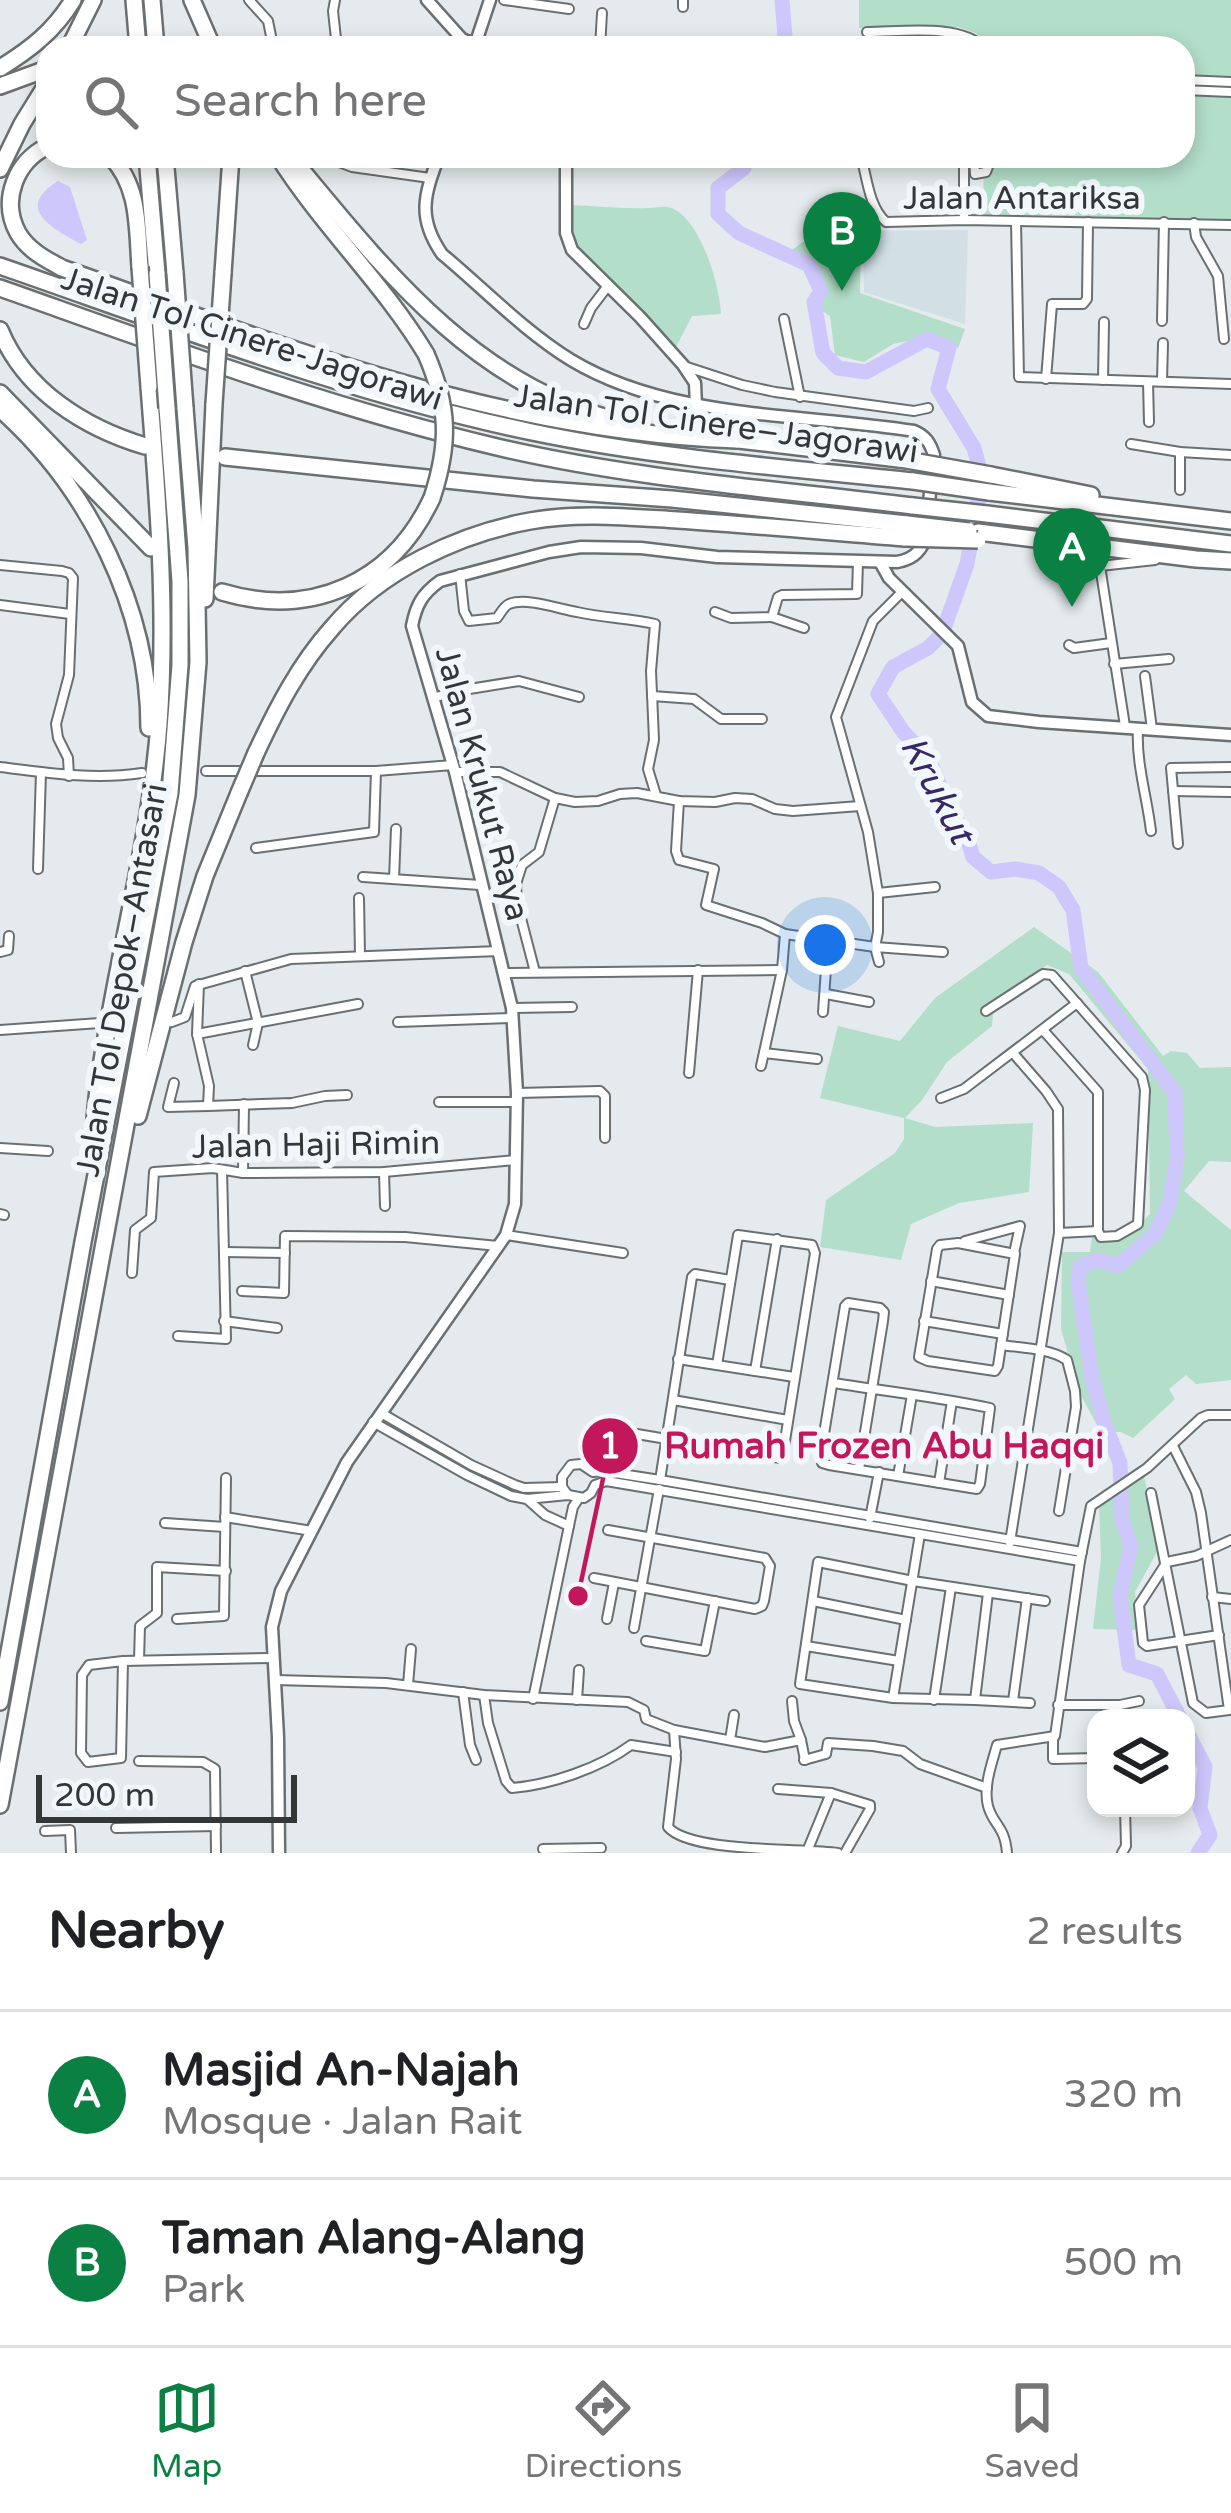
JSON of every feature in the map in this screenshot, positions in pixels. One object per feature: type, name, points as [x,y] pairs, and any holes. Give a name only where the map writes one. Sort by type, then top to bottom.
[{"type":"highway","points":[[45,36],[74,0]]},
{"type":"highway","points":[[75,36],[94,0]]},
{"type":"highway","points":[[134,0],[137,36]]},
{"type":"highway","points":[[152,0],[155,36]]},
{"type":"highway","points":[[192,0],[208,36]]},
{"type":"highway","points":[[0,68],[36,45]]},
{"type":"highway","points":[[0,86],[36,78]]},
{"type":"highway","points":[[0,169],[36,93]]},
{"type":"highway","points":[[36,154],[16,174],[10,208],[16,231],[34,253],[62,268],[395,382],[578,424],[670,438],[737,440]]},
{"type":"highway","points":[[83,1242],[100,1075],[149,803],[164,628],[149,387],[149,270],[133,194],[119,168]]},
{"type":"highway","name":"Jalan Tol Depok–Antasari","points":[[0,1702],[163,836],[174,756],[181,665],[180,581],[167,408],[149,270],[147,168]]},
{"type":"highway","name":"Jalan Tol Depok–Antasari","points":[[0,1805],[181,837],[194,739],[199,662],[196,548],[166,168]]},
{"type":"highway","points":[[199,662],[230,168]]},
{"type":"highway","points":[[222,592],[286,602],[327,595],[351,585],[398,552],[422,520],[442,468],[444,410],[426,354],[392,302],[286,168]]},
{"type":"highway","points":[[300,168],[418,305],[471,348],[560,400],[609,418],[737,440],[907,460],[990,483],[1231,521]]},
{"type":"highway","name":"Jalan Tol Cinere–Jagorawi","points":[[0,266],[322,378],[534,433],[914,482],[990,483]]},
{"type":"highway","name":"Jalan Tol Cinere-Jagorawi","points":[[0,288],[309,396],[502,448],[635,472],[914,506]]},
{"type":"highway","points":[[3,336],[28,375],[57,403],[89,424],[145,446]]},
{"type":"highway","points":[[0,393],[151,548]]},
{"type":"highway","points":[[0,409],[57,468],[85,510],[130,609],[149,716],[149,803]]},
{"type":"highway","points":[[225,457],[672,499],[906,531]]},
{"type":"highway","name":"Jalan Tol Cinere–Jagorawi","points":[[914,506],[1231,544]]},
{"type":"highway","points":[[106,1234],[184,942],[205,876],[256,753],[306,659],[368,593],[409,566],[446,546],[530,521],[608,516],[978,536],[1231,561]]},
{"type":"street","points":[[249,0],[268,21],[271,36]]},
{"type":"street","points":[[335,0],[336,36]]},
{"type":"street","points":[[427,0],[459,36]]},
{"type":"street","points":[[481,36],[490,0]]},
{"type":"street","points":[[504,0],[568,9]]},
{"type":"street","points":[[600,36],[602,13]]},
{"type":"street","points":[[867,32],[969,36]]},
{"type":"street","points":[[1195,80],[1231,82]]},
{"type":"street","points":[[1195,90],[1231,92]]},
{"type":"street","points":[[359,168],[430,178]]},
{"type":"street","points":[[434,168],[424,222],[442,254],[574,362],[625,386],[696,406],[922,434],[934,454],[925,540],[908,560],[880,562],[889,578],[954,642],[972,702],[988,716],[1231,734]]},
{"type":"street","points":[[566,168],[566,232],[572,250],[682,365],[695,382],[696,406]]},
{"type":"street","name":"Jalan Antariksa","points":[[864,168],[874,207],[886,222],[1231,225]]},
{"type":"street","points":[[964,168],[964,220]]},
{"type":"street","points":[[1016,221],[1019,377],[1231,384]]},
{"type":"street","points":[[1046,379],[1052,304],[1083,304],[1087,299],[1088,222]]},
{"type":"street","points":[[1162,321],[1164,222]]},
{"type":"street","points":[[1194,224],[1196,237],[1218,276],[1225,339]]},
{"type":"street","points":[[584,324],[607,287]]},
{"type":"street","points":[[784,319],[800,397]]},
{"type":"street","points":[[1103,380],[1104,322]]},
{"type":"street","points":[[1162,343],[1162,381]]},
{"type":"street","points":[[682,365],[742,386],[800,397],[914,411],[928,408]]},
{"type":"street","points":[[1148,381],[1149,422]]},
{"type":"street","points":[[834,420],[835,401]]},
{"type":"street","points":[[868,424],[871,404]]},
{"type":"street","points":[[1131,444],[1231,455]]},
{"type":"street","points":[[1180,452],[1180,490]]},
{"type":"street","name":"Jalan Krukut Raya","points":[[279,1853],[272,1627],[281,1592],[347,1462],[506,1235],[515,1204],[516,1011],[480,884],[441,696],[412,626],[416,607],[440,580],[581,547],[880,562]]},
{"type":"street","points":[[1135,823],[1151,826],[1114,664],[1100,566],[1155,560]]},
{"type":"street","points":[[772,617],[780,596],[857,594],[858,561]]},
{"type":"street","points":[[0,565],[69,573],[74,583],[69,675],[56,724],[69,776]]},
{"type":"street","points":[[460,574],[469,621],[497,618],[508,604],[542,604],[655,624],[651,647],[654,740],[648,769],[656,795]]},
{"type":"street","points":[[879,962],[874,947],[878,893],[868,832],[836,717],[873,621],[902,592]]},
{"type":"street","points":[[0,605],[70,614]]},
{"type":"street","points":[[715,611],[731,618],[772,617],[804,628]]},
{"type":"street","points":[[1069,645],[1111,643]]},
{"type":"street","points":[[1114,664],[1169,659]]},
{"type":"street","points":[[1144,676],[1152,728]]},
{"type":"street","points":[[441,696],[520,681],[579,697]]},
{"type":"street","points":[[652,697],[694,699],[721,719],[762,719]]},
{"type":"street","points":[[0,767],[110,778],[142,773]]},
{"type":"street","points":[[1178,844],[1172,768],[1231,767]]},
{"type":"street","points":[[206,771],[456,769],[508,775],[574,802],[598,802],[620,794],[679,801],[752,800],[793,812],[860,806]]},
{"type":"street","points":[[256,848],[374,832],[376,771]]},
{"type":"street","points":[[38,869],[41,772]]},
{"type":"street","points":[[1173,791],[1231,792]]},
{"type":"street","points":[[531,972],[516,884],[522,865],[539,852],[555,798]]},
{"type":"street","points":[[679,801],[676,851],[680,860],[714,869],[706,904],[785,934],[943,952]]},
{"type":"street","points":[[394,879],[396,829]]},
{"type":"street","points":[[363,877],[480,884]]},
{"type":"street","points":[[878,893],[935,887]]},
{"type":"street","points":[[359,898],[360,956]]},
{"type":"street","points":[[761,1066],[785,934]]},
{"type":"street","points":[[0,952],[8,950],[9,936]]},
{"type":"street","points":[[823,1012],[833,942]]},
{"type":"street","points":[[172,1022],[185,1017],[193,987],[291,958],[499,951]]},
{"type":"street","points":[[689,1073],[698,970]]},
{"type":"street","points":[[504,974],[782,970]]},
{"type":"street","points":[[245,971],[258,1023],[253,1045]]},
{"type":"street","points":[[986,1011],[1046,974],[1052,975],[1142,1077],[1138,1224],[1117,1236],[1101,1238],[1098,1232],[1098,1092],[1043,1030]]},
{"type":"street","points":[[199,984],[197,1034],[209,1086],[208,1106]]},
{"type":"street","points":[[826,994],[869,1002]]},
{"type":"street","points":[[197,1034],[358,1004]]},
{"type":"street","points":[[941,1098],[964,1089],[1077,1004]]},
{"type":"street","points":[[398,1022],[572,1007]]},
{"type":"street","points":[[0,1030],[100,1023]]},
{"type":"street","points":[[764,1053],[817,1059]]},
{"type":"street","points":[[1010,1544],[1059,1233],[1058,1109],[1013,1054]]},
{"type":"street","points":[[174,1083],[168,1107],[292,1103],[347,1095]]},
{"type":"street","points":[[440,1102],[600,1091],[605,1096],[605,1138]]},
{"type":"street","points":[[243,1173],[244,1104]]},
{"type":"street","points":[[0,1148],[48,1151]]},
{"type":"street","name":"Jalan Haji Rimin","points":[[132,1273],[135,1230],[151,1218],[154,1172],[213,1168],[243,1173],[384,1172],[516,1160]]},
{"type":"street","points":[[178,1336],[226,1339],[221,1170]]},
{"type":"street","points":[[384,1172],[385,1206]]},
{"type":"street","points":[[1020,1226],[1014,1253],[998,1366],[992,1372],[922,1360],[918,1354],[938,1246],[1020,1226]]},
{"type":"street","points":[[1059,1233],[1098,1232]]},
{"type":"street","points":[[625,1432],[780,1458],[815,1250],[809,1243],[738,1234],[717,1365]]},
{"type":"street","points":[[506,1235],[623,1253]]},
{"type":"street","points":[[242,1291],[284,1293],[285,1236],[405,1238],[498,1246]]},
{"type":"street","points":[[755,1371],[777,1239]]},
{"type":"street","points":[[958,1243],[1014,1253]]},
{"type":"street","points":[[224,1252],[285,1253]]},
{"type":"street","points":[[634,1628],[692,1277],[730,1280]]},
{"type":"street","points":[[931,1280],[1009,1294]]},
{"type":"street","points":[[833,1383],[872,1389],[952,1401],[990,1408],[977,1489],[824,1464],[820,1458],[845,1306],[880,1308],[884,1314],[872,1389],[859,1469]]},
{"type":"street","points":[[224,1321],[278,1328]]},
{"type":"street","points":[[924,1321],[1003,1334]]},
{"type":"street","points":[[1001,1345],[1041,1350],[1067,1360],[1076,1421],[1059,1511]]},
{"type":"street","points":[[679,1359],[794,1377]]},
{"type":"street","points":[[898,1476],[912,1395]]},
{"type":"street","points":[[673,1400],[788,1420]]},
{"type":"street","points":[[939,1483],[952,1401]]},
{"type":"street","points":[[1087,1758],[1053,1759],[1053,1738],[1091,1506],[1173,1446],[1201,1418],[1231,1415]]},
{"type":"street","points":[[376,1417],[524,1488],[571,1497]]},
{"type":"street","points":[[376,1417],[467,1475],[524,1499],[569,1526]]},
{"type":"street","points":[[1151,1492],[1192,1703],[1206,1713],[1229,1710],[1196,1492],[1173,1446]]},
{"type":"street","points":[[533,1699],[569,1526],[571,1497],[564,1472],[571,1466],[581,1464],[593,1472],[659,1485],[1081,1556]]},
{"type":"street","points":[[593,1472],[596,1485]]},
{"type":"street","points":[[870,1521],[879,1472]]},
{"type":"street","points":[[177,1618],[223,1617],[225,1613],[226,1478]]},
{"type":"street","points":[[524,1499],[588,1496],[606,1481],[659,1485]]},
{"type":"street","points":[[524,1488],[524,1499]]},
{"type":"street","points":[[165,1523],[225,1522],[314,1531]]},
{"type":"street","points":[[893,1698],[921,1529]]},
{"type":"street","points":[[594,1578],[755,1609],[763,1606],[769,1560],[608,1530]]},
{"type":"street","points":[[1219,1635],[1147,1646],[1139,1605],[1167,1562],[1231,1540]]},
{"type":"street","points":[[1030,1703],[893,1698],[801,1684],[812,1601],[818,1562],[1045,1601]]},
{"type":"street","points":[[139,1660],[140,1626],[158,1613],[158,1567],[226,1570]]},
{"type":"street","points":[[607,1619],[614,1582]]},
{"type":"street","points":[[934,1700],[951,1587]]},
{"type":"street","points":[[975,1700],[988,1592]]},
{"type":"street","points":[[1212,1597],[1231,1599]]},
{"type":"street","points":[[1013,1701],[1028,1598]]},
{"type":"street","points":[[646,1640],[706,1651],[715,1601]]},
{"type":"street","points":[[812,1601],[906,1619]]},
{"type":"street","points":[[806,1646],[899,1661]]},
{"type":"street","points":[[407,1685],[411,1648]]},
{"type":"street","points":[[123,1660],[123,1754],[118,1761],[88,1762],[82,1757],[82,1675],[93,1663],[123,1660],[272,1658]]},
{"type":"street","points":[[577,1700],[579,1670]]},
{"type":"street","points":[[274,1680],[628,1702],[644,1710],[646,1719],[674,1730],[765,1747],[801,1740]]},
{"type":"street","points":[[463,1692],[476,1760]]},
{"type":"street","points":[[484,1696],[488,1723],[512,1788],[610,1761],[632,1745],[676,1752]]},
{"type":"street","points":[[792,1701],[803,1760],[826,1754],[828,1743],[873,1746],[903,1751],[920,1764],[987,1788]]},
{"type":"street","points":[[1057,1705],[1139,1701]]},
{"type":"street","points":[[730,1740],[734,1715]]},
{"type":"street","points":[[674,1730],[668,1827],[705,1849],[842,1853],[871,1807],[831,1793],[778,1790]]},
{"type":"street","points":[[1007,1853],[1001,1826],[988,1809],[987,1788],[997,1745],[1053,1738]]},
{"type":"street","points":[[139,1761],[210,1764],[215,1769],[216,1853]]},
{"type":"street","points":[[808,1849],[831,1793]]},
{"type":"street","points":[[1122,1853],[1125,1817]]},
{"type":"street","points":[[116,1828],[217,1826]]},
{"type":"street","points":[[45,1831],[70,1830],[71,1853]]},
{"type":"street","points":[[543,1849],[601,1848]]},
{"type":"shaded area","points":[[58,181],[70,187],[87,240],[81,244],[50,225],[38,209],[45,191]]},
{"type":"shaded area","points":[[968,230],[965,324],[864,292],[863,231]]},
{"type":"green space","points":[[859,0],[1231,0],[1231,220],[984,214],[983,168],[1195,168],[1195,36],[979,36],[958,27],[859,28]]},
{"type":"green space","points":[[570,205],[665,207],[678,212],[706,252],[721,314],[692,316],[674,351],[573,244]]},
{"type":"green space","points":[[856,222],[861,228],[860,293],[965,329],[958,348],[926,334],[893,344],[864,362],[835,355],[830,316],[818,302],[824,289],[811,262],[789,252]]},
{"type":"green space","points":[[1034,927],[1098,972],[1163,1056],[1171,1051],[1187,1053],[1200,1068],[1231,1067],[1231,1162],[1209,1161],[1184,1191],[1231,1230],[1231,1380],[1196,1384],[1186,1375],[1169,1389],[1175,1399],[1133,1438],[1121,1432],[1101,1432],[1079,1392],[1061,1329],[1062,1252],[1090,1252],[1092,1236],[1124,1233],[1150,1214],[1148,1069],[1069,974],[1047,965],[994,1004],[992,1026],[947,1062],[905,1118],[935,1127],[1033,1123],[1029,1192],[959,1203],[911,1224],[901,1260],[820,1247],[826,1200],[895,1153],[904,1139],[904,1118],[820,1098],[838,1026],[900,1041],[935,998]]},
{"type":"green space","points":[[1143,1472],[1158,1550],[1135,1592],[1138,1630],[1093,1629],[1101,1558],[1099,1502]]},
{"type":"waterway","name":"Krukut","points":[[782,0],[785,36]]},
{"type":"waterway","name":"Krukut","points":[[744,168],[718,188],[718,214],[739,233],[809,265],[821,291],[814,302],[823,353],[838,368],[866,372],[927,339],[949,348],[938,389],[974,448],[982,477],[967,564],[942,634],[928,648],[893,667],[878,694],[904,733],[928,757],[973,857],[991,872],[1039,873],[1059,887],[1073,910],[1081,968],[1175,1093],[1177,1159],[1169,1205],[1155,1234],[1118,1266],[1098,1260],[1080,1266],[1078,1282],[1092,1377],[1120,1463],[1122,1520],[1131,1546],[1120,1596],[1129,1665],[1157,1674],[1175,1709]]},
{"type":"waterway","name":"Krukut","points":[[1195,1748],[1205,1767],[1200,1808],[1210,1835],[1198,1853]]},
{"type":"tunnel","points":[[107,1023],[164,1022]]},
{"type":"place","name":"Taman Alang-Alang","points":[[842,291]]},
{"type":"place","name":"Masjid An-Najah","points":[[1072,607]]},
{"type":"place","name":"Rumah Frozen Abu Haqqi","points":[[578,1596]]}]
